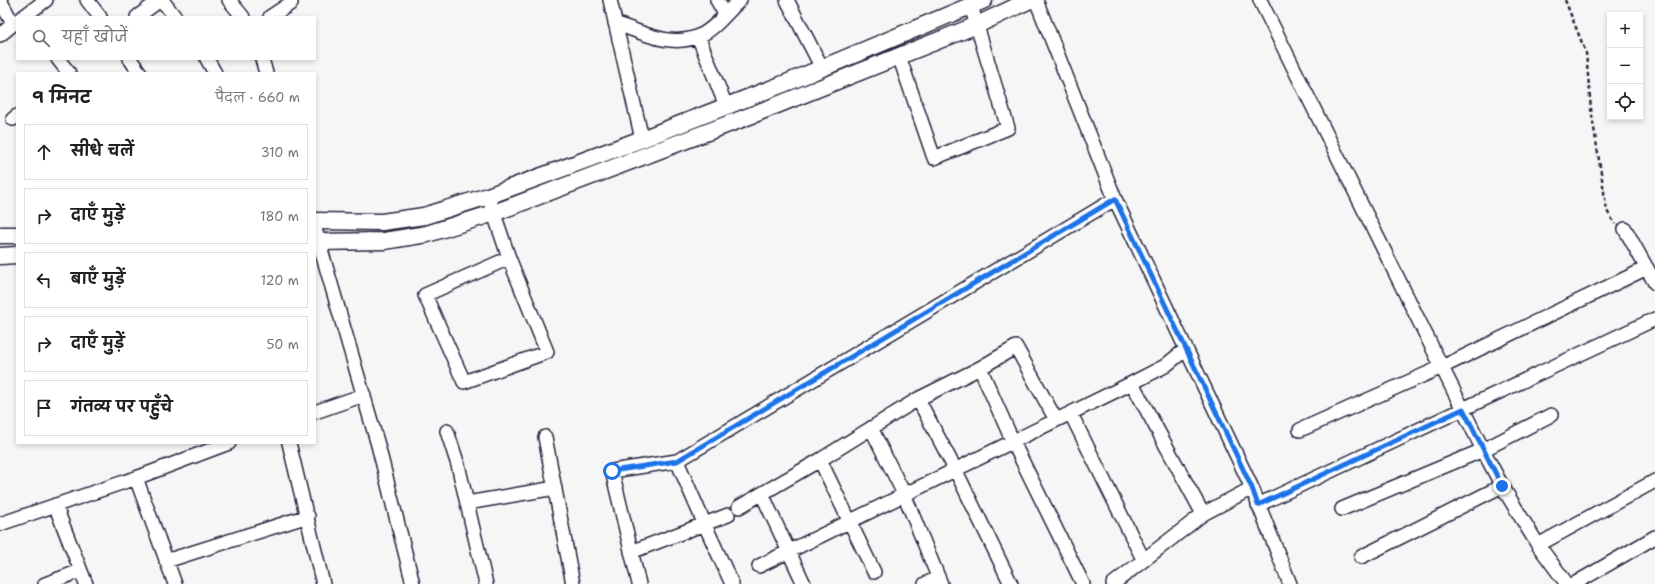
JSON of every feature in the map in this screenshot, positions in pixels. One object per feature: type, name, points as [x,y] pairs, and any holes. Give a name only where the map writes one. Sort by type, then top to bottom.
[{"type":"street","points":[[0,0],[17,16]]},
{"type":"street","points":[[24,16],[46,0]]},
{"type":"street","points":[[88,0],[99,16]]},
{"type":"street","points":[[138,16],[161,0],[174,16]]},
{"type":"street","points":[[230,0],[242,16]]},
{"type":"street","points":[[610,0],[642,140]]},
{"type":"street","points":[[717,0],[726,14]]},
{"type":"street","points":[[616,23],[666,41],[680,41],[698,36],[712,26],[740,0]]},
{"type":"street","points":[[786,0],[822,68]]},
{"type":"street","points":[[989,0],[998,15]]},
{"type":"street","points":[[413,584],[378,445],[316,237],[384,240],[427,234],[494,213],[752,115],[977,25],[1030,0]]},
{"type":"street","points":[[1036,0],[1115,199],[1252,488],[1290,584]]},
{"type":"street","points":[[1260,0],[1483,450],[1502,486],[1538,545],[1567,584]]},
{"type":"street","points":[[272,16],[291,3]]},
{"type":"street","points":[[316,221],[382,222],[424,216],[488,196],[642,140],[822,68],[978,3],[977,25],[1008,128],[934,158],[899,56]]},
{"type":"street","points":[[0,34],[16,22]]},
{"type":"street","points":[[698,36],[726,106]]},
{"type":"street","points":[[59,60],[68,72]]},
{"type":"street","points":[[131,60],[139,72]]},
{"type":"street","points":[[208,60],[214,72]]},
{"type":"street","points":[[262,60],[266,72]]},
{"type":"street","points":[[582,162],[589,177]]},
{"type":"street","points":[[488,196],[509,258],[547,352],[464,382],[425,295],[509,258]]},
{"type":"street","points":[[638,584],[612,471],[677,461],[1115,199]]},
{"type":"street","points":[[1625,229],[1655,283]]},
{"type":"street","points":[[0,236],[16,235]]},
{"type":"street","points":[[0,256],[16,255]]},
{"type":"street","points":[[1300,430],[1442,368],[1647,268]]},
{"type":"street","points":[[1258,505],[1655,319]]},
{"type":"street","points":[[739,507],[820,460],[918,399],[980,368],[1016,347],[1056,420]]},
{"type":"street","points":[[759,566],[850,523],[904,494],[1014,442],[1132,383],[1165,366],[1186,349]]},
{"type":"street","points":[[980,368],[1083,584]]},
{"type":"street","points":[[1132,383],[1203,514]]},
{"type":"street","points":[[316,412],[364,395]]},
{"type":"street","points":[[918,399],[955,469],[1011,584]]},
{"type":"street","points":[[1071,414],[1143,559]]},
{"type":"street","points":[[1342,509],[1483,450],[1551,415]]},
{"type":"street","points":[[871,428],[904,494],[940,581],[925,584]]},
{"type":"street","points":[[447,431],[458,465],[486,584]]},
{"type":"street","points":[[545,437],[573,584]]},
{"type":"street","points":[[0,524],[136,478],[226,444]]},
{"type":"street","points":[[289,444],[308,516],[323,584]]},
{"type":"street","points":[[820,460],[874,572]]},
{"type":"street","points":[[677,461],[705,525],[727,582]]},
{"type":"street","points":[[136,478],[175,584]]},
{"type":"street","points":[[1538,545],[1655,481]]},
{"type":"street","points":[[1361,557],[1502,486]]},
{"type":"street","points":[[467,503],[555,488]]},
{"type":"street","points":[[1119,582],[1143,559],[1203,514],[1252,488]]},
{"type":"street","points":[[762,494],[804,584]]},
{"type":"street","points":[[55,505],[86,584]]},
{"type":"street","points":[[631,552],[728,515]]},
{"type":"street","points":[[166,561],[308,516]]},
{"type":"street","points":[[1574,584],[1655,536]]},
{"type":"street","points":[[45,584],[80,571]]},
{"type":"path","points":[[1566,0],[1586,53],[1591,109],[1607,211],[1618,227],[1625,229]]},
{"type":"route","points":[[612,471],[677,461],[1115,199],[1252,488],[1258,505],[1463,409],[1502,486]]}]
